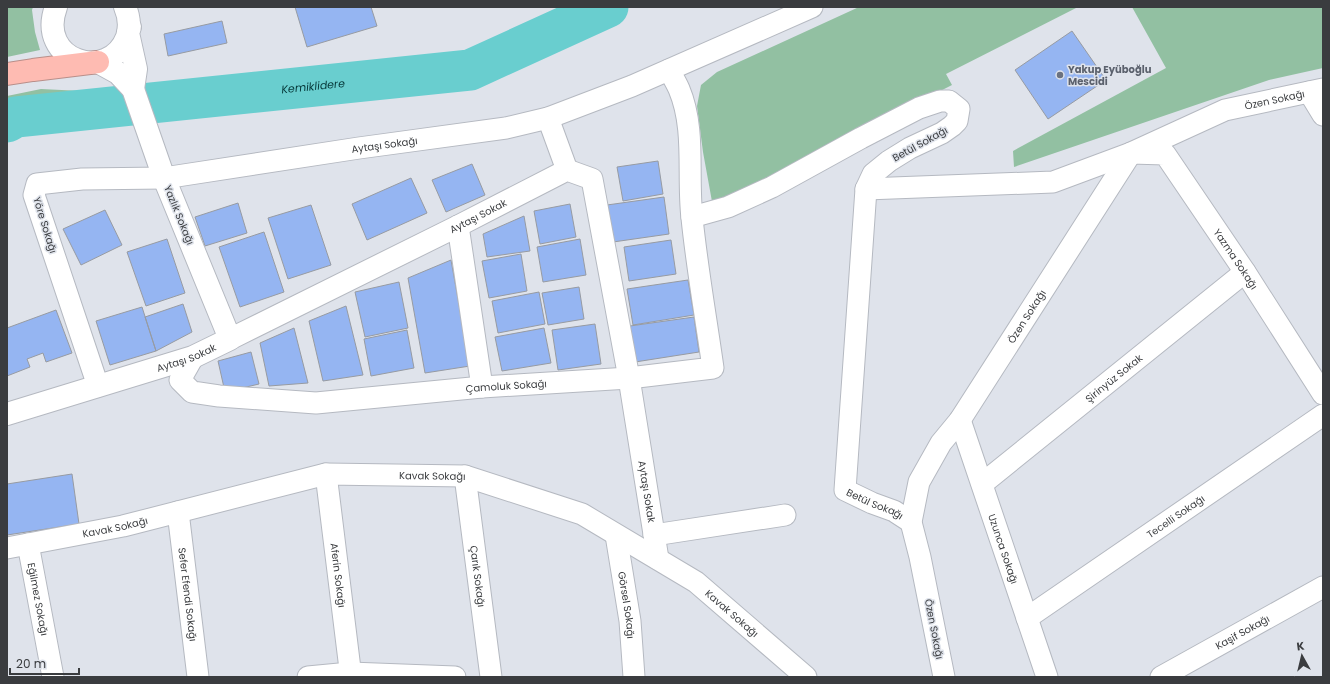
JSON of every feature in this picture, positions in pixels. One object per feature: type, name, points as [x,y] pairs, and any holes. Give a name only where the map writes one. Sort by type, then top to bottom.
[{"type":"highway","points":[[7,74],[98,62]]},
{"type":"street","name":"Yazlık Sokağı","points":[[56,7],[52,17],[52,30],[55,42],[63,52],[73,59],[85,63],[98,62],[118,73],[133,89],[164,178],[230,339]]},
{"type":"street","name":"Yazlık Sokağı","points":[[125,7],[129,21],[128,33],[136,69],[133,89]]},
{"type":"street","points":[[98,62],[108,59],[117,52],[124,43],[137,7]]},
{"type":"street","name":"Aytaşı Sokağı","points":[[164,178],[359,148],[506,128],[548,118],[632,86],[812,7]]},
{"type":"street","points":[[669,70],[679,89],[687,120],[690,145],[692,217]]},
{"type":"street","points":[[1316,91],[1323,115]]},
{"type":"street","name":"Özen Sokağı","points":[[944,677],[920,557],[911,522],[919,482],[941,443],[960,420],[1131,153],[1225,110],[1316,91]]},
{"type":"street","name":"Betül Sokağı","points":[[692,217],[728,207],[772,187],[919,108],[940,100],[949,101],[959,109],[957,121],[952,126],[942,133],[910,148],[889,161],[873,174],[866,188],[845,490],[872,503],[894,510],[911,522]]},
{"type":"street","points":[[548,118],[567,170]]},
{"type":"street","points":[[866,188],[1053,182],[1131,153]]},
{"type":"street","name":"Yazma Sokağı","points":[[1131,153],[1165,154],[1245,272],[1323,394]]},
{"type":"street","name":"Aytaşı Sokak","points":[[7,414],[193,357],[458,226],[567,170],[592,179],[629,378],[658,559]]},
{"type":"street","name":"Yöre Sokağı","points":[[98,386],[34,195],[37,184],[82,179],[164,178]]},
{"type":"street","name":"Çamoluk Sokağı","points":[[193,357],[180,380],[192,392],[219,396],[316,403],[482,387],[629,378],[713,368],[692,217]]},
{"type":"street","points":[[458,226],[482,387]]},
{"type":"street","name":"Şirinyüz Sokak","points":[[982,484],[1245,272]]},
{"type":"street","name":"Tecelli Sokağı","points":[[1027,618],[1323,415]]},
{"type":"street","name":"Uzunca Sokağı","points":[[960,420],[1047,677]]},
{"type":"street","name":"Kavak Sokağı","points":[[7,548],[123,526],[326,474],[465,476],[582,514],[616,534],[696,582],[806,677]]},
{"type":"street","name":"Aferin Sokağı","points":[[326,474],[351,675]]},
{"type":"street","name":"Çarık Sokağı","points":[[465,476],[491,677]]},
{"type":"street","name":"Sefer Efendi Sokağı","points":[[178,512],[198,677]]},
{"type":"street","points":[[654,535],[785,515]]},
{"type":"street","name":"Görsel Sokağı","points":[[616,534],[630,621],[634,677]]},
{"type":"street","name":"Eğilmez Sokağı","points":[[28,544],[53,677]]},
{"type":"street","name":"Kaşif Sokağı","points":[[1161,677],[1323,586]]},
{"type":"street","points":[[308,677],[351,675],[455,677]]},
{"type":"green space","points":[[7,7],[33,7],[32,10],[35,32],[40,50],[7,57]]},
{"type":"green space","points":[[859,7],[1078,7],[946,74],[952,85],[713,207],[703,152],[697,106],[701,85],[717,72]]},
{"type":"green space","points":[[1132,7],[1323,7],[1323,68],[1269,80],[1014,167],[1013,151],[1166,68]]},
{"type":"green space","points":[[41,89],[103,92],[7,103],[7,96]]},
{"type":"building","points":[[295,7],[371,7],[377,26],[307,47]]},
{"type":"building","points":[[222,21],[227,43],[168,56],[164,34]]},
{"type":"building","name":"Yakup Eyüboğlu Mescidi","points":[[1072,31],[1106,80],[1048,119],[1015,70]]},
{"type":"building","points":[[658,161],[663,194],[623,201],[617,167]]},
{"type":"building","points":[[472,164],[485,195],[446,212],[432,180]]},
{"type":"building","points":[[411,178],[427,213],[367,240],[352,204]]},
{"type":"building","points":[[664,197],[669,234],[613,242],[607,205]]},
{"type":"building","points":[[238,203],[247,233],[205,246],[195,217]]},
{"type":"building","points":[[570,204],[576,237],[540,244],[534,211]]},
{"type":"building","points":[[311,205],[331,265],[288,279],[268,218]]},
{"type":"building","points":[[105,210],[122,245],[81,265],[63,229]]},
{"type":"building","points":[[524,216],[530,251],[487,257],[483,234]]},
{"type":"building","points":[[264,232],[284,292],[240,307],[219,247]]},
{"type":"building","points":[[167,239],[185,293],[146,306],[127,252]]},
{"type":"building","points":[[580,239],[586,275],[543,282],[537,247]]},
{"type":"building","points":[[671,240],[676,274],[629,281],[624,247]]},
{"type":"building","points":[[521,254],[527,291],[489,298],[482,261]]},
{"type":"building","points":[[451,260],[470,366],[425,373],[408,278]]},
{"type":"building","points":[[688,280],[694,315],[633,325],[627,289]]},
{"type":"building","points":[[399,282],[408,328],[365,337],[355,292]]},
{"type":"building","points":[[579,287],[584,319],[548,325],[542,293]]},
{"type":"building","points":[[539,292],[545,324],[498,333],[492,301]]},
{"type":"building","points":[[183,304],[192,332],[156,351],[145,317]]},
{"type":"building","points":[[346,306],[363,375],[323,381],[309,321]]},
{"type":"building","points":[[142,307],[156,351],[110,365],[96,321]]},
{"type":"building","points":[[56,310],[72,353],[46,362],[43,353],[27,359],[30,367],[7,376],[7,328]]},
{"type":"building","points":[[694,317],[699,352],[635,362],[630,326]]},
{"type":"building","points":[[595,324],[601,364],[558,370],[552,330]]},
{"type":"building","points":[[294,328],[308,383],[269,386],[260,343]]},
{"type":"building","points":[[544,328],[551,363],[502,371],[495,337]]},
{"type":"building","points":[[407,330],[414,368],[371,376],[364,339]]},
{"type":"building","points":[[251,352],[259,384],[225,392],[218,361]]},
{"type":"building","points":[[72,474],[79,524],[7,535],[7,484]]},
{"type":"waterway","name":"Kemiklidere","points":[[7,122],[16,117],[470,70],[608,7]]},
{"type":"place","name":"Yakup Eyüboğlu Mescidi","points":[[1060,75]]}]
